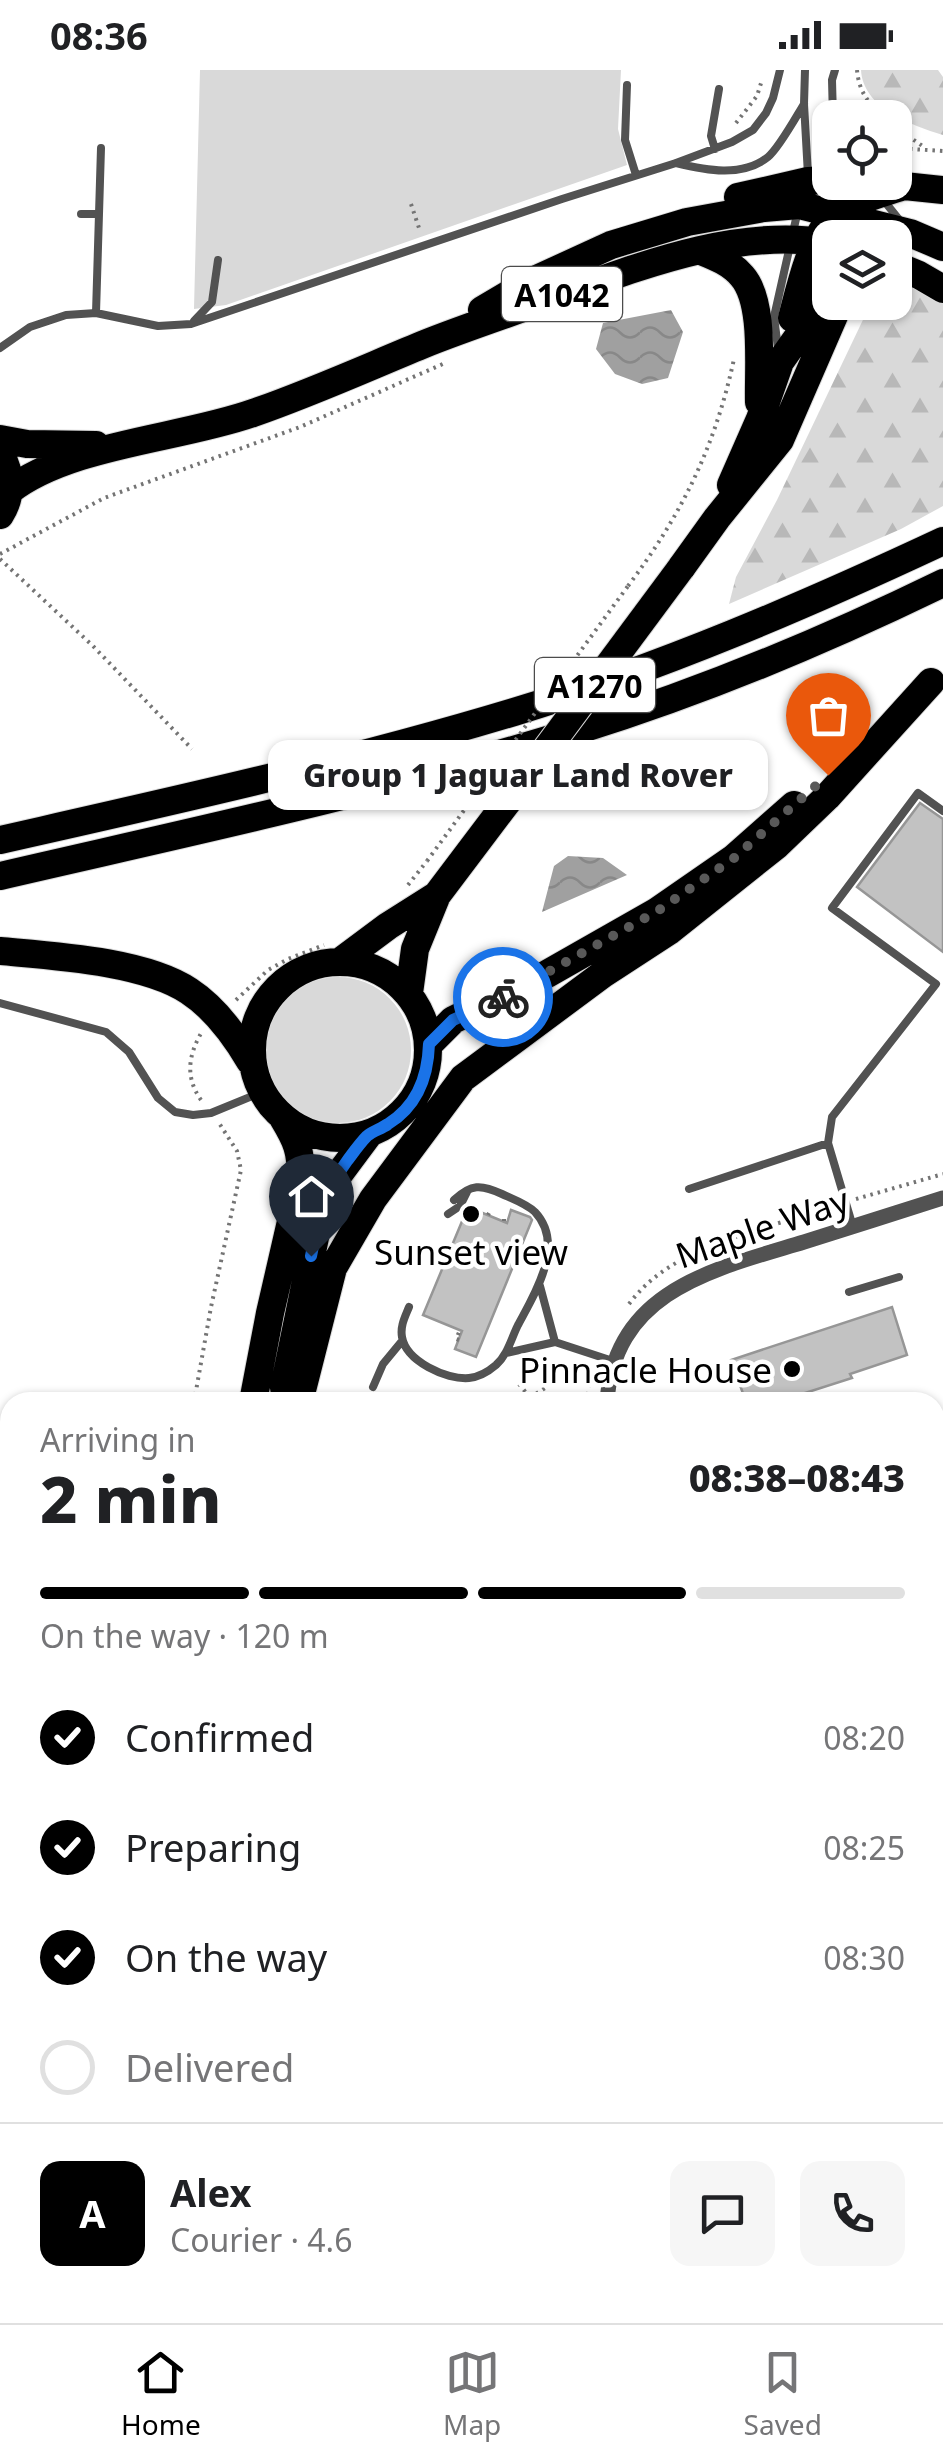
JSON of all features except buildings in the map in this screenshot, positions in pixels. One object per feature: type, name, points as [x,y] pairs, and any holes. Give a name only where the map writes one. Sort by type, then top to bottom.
[{"type":"highway","points":[[912,188],[943,190]]},
{"type":"highway","points":[[832,220],[862,200]]},
{"type":"highway","name":"A1042","points":[[436,353],[528,283],[611,245],[688,222],[764,208],[812,222]]},
{"type":"highway","name":"A1042","points":[[5,503],[25,479],[64,463],[250,415],[436,353],[642,266],[812,228]]},
{"type":"highway","name":"A1042","points":[[912,234],[943,247]]},
{"type":"highway","points":[[701,251],[726,262],[751,288],[756,316],[760,419]]},
{"type":"highway","points":[[912,272],[943,289]]},
{"type":"highway","points":[[780,362],[804,328],[812,287]]},
{"type":"highway","name":"A1270","points":[[409,993],[415,949],[437,895],[717,518],[780,440],[832,320]]},
{"type":"highway","name":"A1270","points":[[717,518],[780,362]]},
{"type":"highway","name":"A1042","points":[[0,439],[27,444],[123,446]]},
{"type":"highway","points":[[0,453],[7,466],[5,503]]},
{"type":"highway","points":[[0,840],[340,760],[516,711],[694,649],[819,599],[943,541]]},
{"type":"highway","points":[[0,876],[412,778],[580,730],[787,654],[943,583]]},
{"type":"highway","points":[[429,1044],[453,1020],[588,952],[656,912],[734,858],[937,676]]},
{"type":"highway","points":[[301,1392],[333,1268],[372,1199],[462,1078],[603,974],[670,931],[777,845],[827,797],[937,676]]},
{"type":"highway","name":"A1270","points":[[340,961],[437,895]]},
{"type":"highway","points":[[0,951],[148,973],[227,1007],[235,1036],[262,1092],[298,1142],[301,1158],[301,1178],[256,1392]]},
{"type":"highway","points":[[250,1061],[254,1029],[262,1007],[295,973],[317,964],[340,961],[378,970],[409,993],[419,1009],[426,1026],[428,1063],[423,1082],[402,1114],[370,1134],[339,1138],[309,1133],[282,1117]]},
{"type":"highway","points":[[284,1392],[319,1218],[331,1184],[370,1134]]},
{"type":"street","name":"Maple Way","points":[[608,1392],[630,1329],[672,1289],[742,1260],[943,1198]]},
{"type":"lane","points":[[0,348],[30,327],[66,315],[96,313],[158,326],[191,324],[636,174],[676,164],[753,130],[773,98],[780,70]]},
{"type":"lane","points":[[804,70],[804,104],[823,220]]},
{"type":"lane","points":[[833,100],[835,70]]},
{"type":"lane","points":[[627,84],[625,140],[636,174]]},
{"type":"lane","points":[[715,149],[710,136],[719,90]]},
{"type":"lane","points":[[676,164],[731,171],[770,156],[804,104]]},
{"type":"lane","points":[[96,313],[101,148]]},
{"type":"lane","points":[[81,214],[100,214]]},
{"type":"lane","points":[[780,362],[774,317],[812,247]]},
{"type":"lane","points":[[191,324],[212,302],[218,260]]},
{"type":"lane","points":[[853,1226],[828,1143],[832,1117],[936,984],[832,908],[918,793],[943,811]]},
{"type":"lane","points":[[0,1004],[106,1032],[130,1052],[158,1098],[175,1112],[212,1113],[262,1092]]},
{"type":"lane","points":[[689,1189],[828,1143]]},
{"type":"lane","points":[[402,1341],[427,1368],[468,1378],[484,1374],[506,1352],[540,1286],[547,1262],[546,1236],[538,1214],[493,1190],[474,1186],[454,1200]]},
{"type":"lane","points":[[448,1214],[460,1206],[469,1188]]},
{"type":"lane","points":[[849,1292],[898,1276]]},
{"type":"lane","points":[[540,1286],[556,1342]]},
{"type":"lane","points":[[374,1387],[382,1364],[402,1341],[402,1326],[409,1308]]},
{"type":"lane","points":[[506,1352],[556,1342],[616,1362]]},
{"type":"path","points":[[857,70],[859,87],[866,100]]},
{"type":"path","points":[[710,136],[741,118],[757,96],[764,74]]},
{"type":"path","points":[[912,138],[927,149]]},
{"type":"path","points":[[912,149],[941,152]]},
{"type":"path","points":[[411,204],[425,245]]},
{"type":"path","points":[[427,861],[664,536],[705,458],[738,345]]},
{"type":"path","points":[[192,749],[0,556],[104,498],[300,427],[436,353]]},
{"type":"path","points":[[196,1392],[241,1170],[237,1151],[196,1094],[190,1062],[192,1049],[203,1030],[227,1007]]},
{"type":"path","points":[[882,1191],[943,1174]]},
{"type":"path","points":[[459,1340],[456,1338],[460,1330]]},
{"type":"path","points":[[519,1384],[525,1392]]},
{"type":"path","points":[[539,1392],[545,1388]]},
{"type":"green space","points":[[200,70],[621,70],[618,129],[627,165],[226,305],[194,309]]},
{"type":"green space","points":[[861,70],[938,70],[943,77],[943,135],[912,124],[912,100],[874,100]]},
{"type":"green space","points":[[912,285],[943,298],[943,506],[901,529],[729,604],[736,577],[863,320],[912,320]]},
{"type":"green space","points":[[338,977],[366,983],[389,999],[405,1022],[411,1050],[405,1078],[389,1101],[366,1117],[338,1123],[310,1117],[287,1101],[271,1078],[265,1050],[271,1022],[287,999],[310,983]]},
{"type":"water","points":[[671,310],[683,332],[668,378],[642,384],[615,374],[596,349],[603,323]]},
{"type":"water","points":[[568,856],[603,858],[627,875],[542,912],[554,866]]},
{"type":"way so far","points":[[503,997],[656,912],[734,858],[828,775]]},
{"type":"place","name":"Group 1 Jaguar Land Rover","points":[[828,775]]},
{"type":"place","name":"Sunset view","points":[[471,1214]]},
{"type":"place","name":"Pinnacle House","points":[[792,1369]]},
{"type":"route","points":[[311,1256],[331,1184],[370,1134],[402,1114],[414,1098],[423,1082],[429,1044],[453,1020],[503,997]]}]
